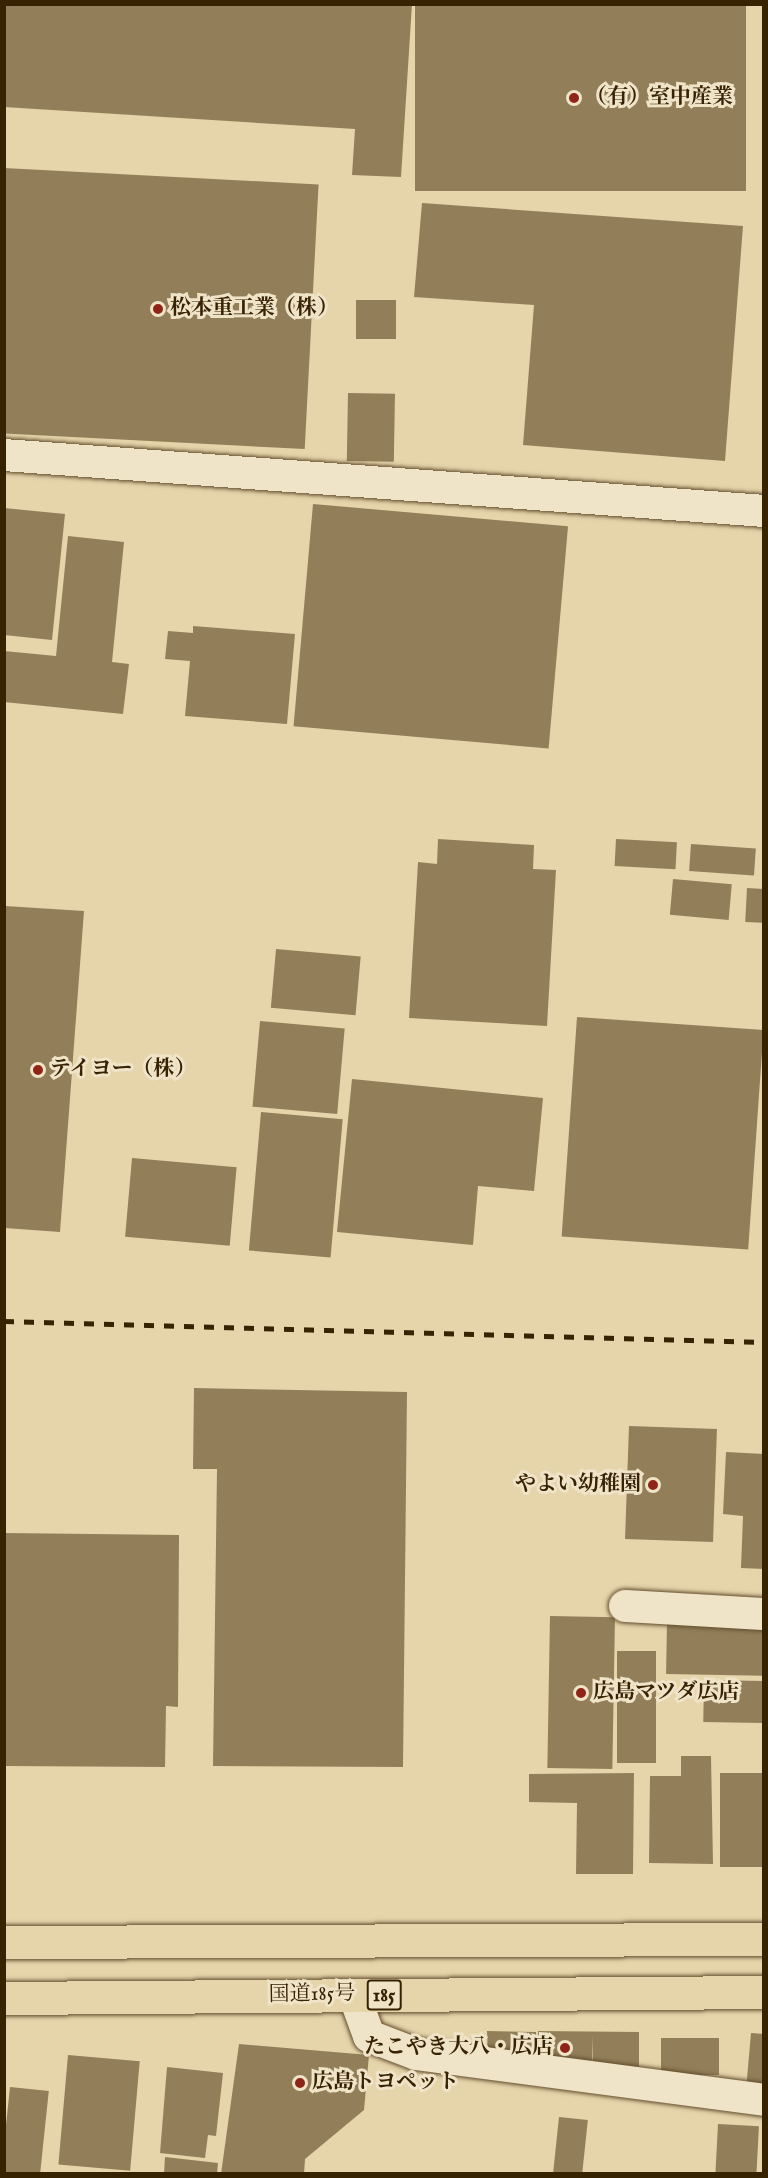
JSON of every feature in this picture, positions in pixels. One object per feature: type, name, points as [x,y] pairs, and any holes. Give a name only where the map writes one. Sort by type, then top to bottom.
[{"type":"highway","points":[[4,1942],[764,1939]]},
{"type":"highway","name":"国道185号","points":[[4,1998],[764,1992]]},
{"type":"street","points":[[4,455],[764,511]]},
{"type":"street","points":[[625,1606],[764,1614]]},
{"type":"street","points":[[354,1995],[369,2036],[416,2054],[764,2100]]},
{"type":"building","points":[[4,4],[412,4],[401,177],[352,175],[355,129],[4,107]]},
{"type":"building","name":"（有）室中産業","points":[[415,4],[746,4],[746,191],[415,191]]},
{"type":"building","name":"松本重工業（株）","points":[[4,168],[319,184],[305,449],[4,433]]},
{"type":"building","points":[[422,203],[743,226],[725,461],[523,445],[534,305],[414,297]]},
{"type":"building","points":[[356,300],[396,300],[396,339],[356,339]]},
{"type":"building","points":[[348,393],[395,394],[394,462],[347,461]]},
{"type":"building","points":[[313,504],[568,526],[549,748],[294,726]]},
{"type":"building","points":[[4,508],[65,514],[52,640],[4,635]]},
{"type":"building","points":[[68,536],[124,542],[112,662],[129,664],[123,714],[4,702],[4,651],[56,656]]},
{"type":"building","points":[[193,626],[295,634],[287,724],[185,716],[190,661],[165,659],[168,631],[193,633]]},
{"type":"building","points":[[438,839],[534,845],[533,869],[556,870],[547,1026],[409,1018],[418,862],[437,864]]},
{"type":"building","points":[[616,839],[677,842],[676,869],[615,866]]},
{"type":"building","points":[[691,844],[756,849],[754,875],[689,871]]},
{"type":"building","points":[[673,879],[732,884],[729,920],[670,915]]},
{"type":"building","points":[[747,888],[764,889],[762,923],[745,922]]},
{"type":"building","name":"テイヨー（株）","points":[[5,906],[84,911],[60,1232],[5,1228]]},
{"type":"building","points":[[276,949],[361,956],[356,1015],[271,1008]]},
{"type":"building","points":[[577,1017],[764,1030],[748,1250],[562,1236]]},
{"type":"building","points":[[260,1021],[345,1028],[337,1114],[253,1107]]},
{"type":"building","points":[[352,1079],[543,1098],[534,1191],[478,1186],[473,1245],[337,1232]]},
{"type":"building","points":[[261,1112],[343,1119],[331,1258],[249,1250]]},
{"type":"building","points":[[132,1158],[237,1167],[230,1246],[125,1237]]},
{"type":"building","points":[[194,1388],[407,1392],[403,1767],[213,1766],[217,1469],[193,1469]]},
{"type":"building","points":[[629,1426],[717,1429],[713,1542],[625,1539]]},
{"type":"building","points":[[726,1452],[764,1454],[764,1569],[741,1568],[743,1516],[723,1514]]},
{"type":"building","points":[[4,1533],[179,1535],[178,1707],[166,1706],[165,1767],[4,1766]]},
{"type":"building","name":"広島マツダ広店","points":[[550,1616],[615,1617],[612,1769],[547,1768]]},
{"type":"building","points":[[667,1622],[764,1624],[763,1676],[666,1674]]},
{"type":"building","points":[[617,1651],[656,1651],[656,1763],[617,1763]]},
{"type":"building","points":[[704,1680],[764,1681],[763,1723],[703,1722]]},
{"type":"building","points":[[681,1756],[711,1756],[713,1864],[649,1863],[650,1776],[681,1776]]},
{"type":"building","points":[[634,1773],[633,1874],[576,1874],[577,1803],[529,1802],[529,1774]]},
{"type":"building","points":[[720,1773],[764,1773],[764,1867],[720,1867]]},
{"type":"building","points":[[487,2031],[536,2032],[536,2064],[488,2054]]},
{"type":"building","points":[[538,2031],[639,2032],[639,2070],[593,2070],[593,2035],[592,2069],[537,2064]]},
{"type":"building","points":[[751,2033],[764,2034],[764,2091],[746,2090]]},
{"type":"building","points":[[661,2038],[719,2038],[719,2075],[661,2075]]},
{"type":"building","name":"広島トヨペット","points":[[239,2044],[369,2055],[364,2110],[305,2159],[304,2174],[221,2174]]},
{"type":"building","points":[[68,2055],[140,2061],[130,2171],[58,2165]]},
{"type":"building","points":[[167,2067],[223,2073],[216,2136],[208,2135],[205,2158],[160,2153]]},
{"type":"building","points":[[10,2087],[49,2091],[40,2174],[4,2174],[4,2144]]},
{"type":"building","points":[[559,2117],[588,2120],[582,2174],[553,2174]]},
{"type":"building","points":[[718,2124],[759,2126],[756,2174],[715,2174]]},
{"type":"building","points":[[165,2157],[218,2163],[217,2174],[164,2174]]},
{"type":"railway","points":[[4,1321],[764,1342]]},
{"type":"place","name":"（有）室中産業","points":[[574,98]]},
{"type":"place","name":"松本重工業（株）","points":[[158,309]]},
{"type":"place","name":"テイヨー（株）","points":[[38,1070]]},
{"type":"place","name":"やよい幼稚園","points":[[653,1485]]},
{"type":"place","name":"広島マツダ広店","points":[[581,1693]]},
{"type":"place","name":"たこやき大八・広店","points":[[565,2048]]},
{"type":"place","name":"広島トヨペット","points":[[300,2083]]}]
